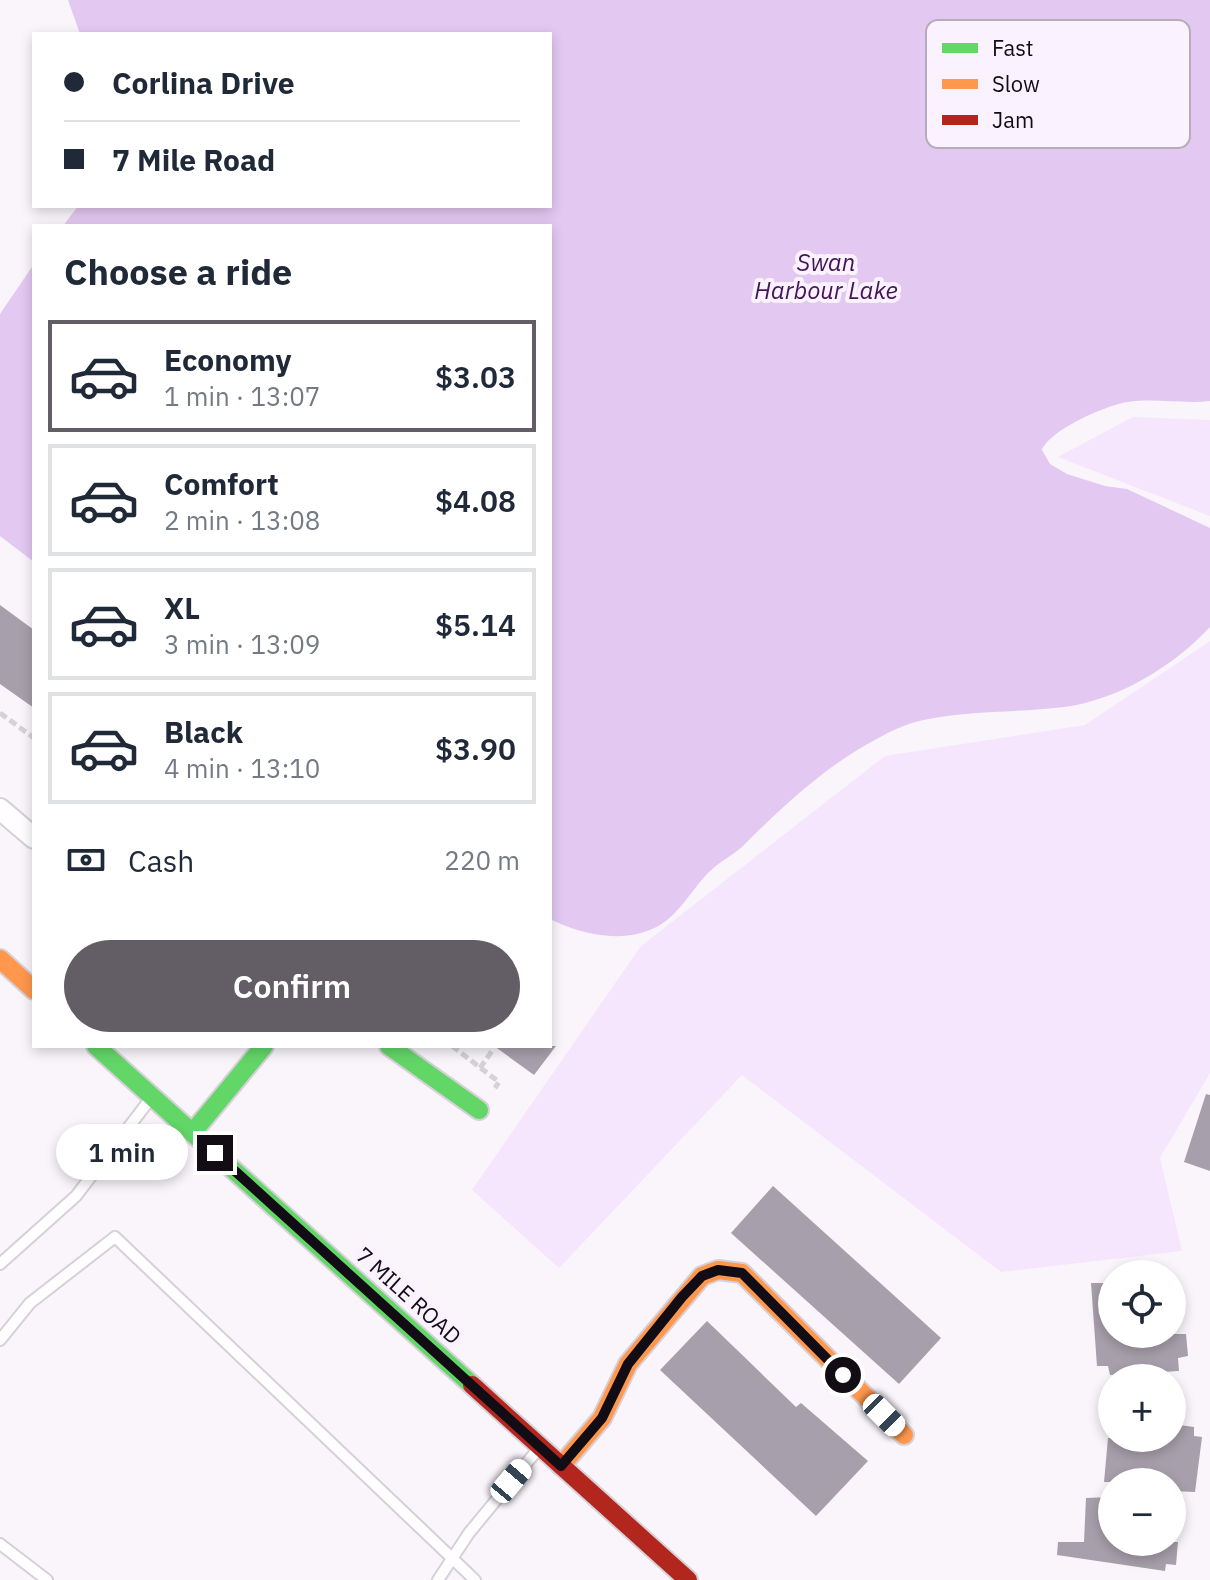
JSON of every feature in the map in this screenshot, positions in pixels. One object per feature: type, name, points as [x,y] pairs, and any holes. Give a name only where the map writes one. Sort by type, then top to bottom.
[{"type":"street","points":[[0,809],[32,836]]},
{"type":"street","points":[[0,959],[32,988]]},
{"type":"street","name":"7 MILE ROAD","points":[[98,1048],[688,1580]]},
{"type":"street","points":[[193,1132],[262,1048]]},
{"type":"street","points":[[392,1048],[479,1110]]},
{"type":"street","points":[[561,1466],[602,1418],[628,1364],[702,1276],[718,1270],[742,1273],[904,1435]]},
{"type":"lane","points":[[0,1264],[76,1196],[152,1096]]},
{"type":"lane","points":[[0,1340],[30,1303],[115,1237],[475,1580]]},
{"type":"lane","points":[[438,1580],[469,1533],[540,1446]]},
{"type":"lane","points":[[0,1544],[47,1580]]},
{"type":"path","points":[[0,713],[32,737]]},
{"type":"path","points":[[480,1068],[492,1051]]},
{"type":"shaded area","points":[[1133,417],[1210,420],[1210,516],[1058,457]]},
{"type":"shaded area","points":[[1210,641],[1210,1073],[1160,1158],[1182,1251],[1001,1272],[742,1075],[559,1268],[472,1190],[641,946],[885,756],[1085,725]]},
{"type":"water","name":"Swan Harbour Lake","points":[[68,0],[1210,0],[1210,401],[1118,404],[1067,427],[1047,442],[1042,450],[1050,464],[1067,474],[1105,486],[1127,489],[1210,528],[1210,627],[1162,668],[1105,697],[1064,707],[937,717],[911,723],[881,737],[843,759],[813,782],[743,846],[709,872],[667,920],[647,931],[604,936],[576,930],[552,920],[552,224],[64,224],[76,208],[552,208],[552,32],[79,32]]},
{"type":"water","points":[[32,267],[32,560],[0,536],[0,314]]},
{"type":"building","points":[[0,605],[32,629],[32,707],[0,684]]},
{"type":"building","points":[[556,1046],[534,1075],[497,1048]]},
{"type":"building","points":[[1206,1094],[1210,1095],[1210,1171],[1184,1162]]},
{"type":"building","points":[[773,1186],[941,1338],[899,1384],[731,1233]]},
{"type":"building","points":[[1091,1283],[1098,1283],[1098,1348],[1186,1348],[1186,1334],[1188,1356],[1178,1358],[1178,1364],[1097,1366]]},
{"type":"building","points":[[707,1321],[796,1407],[801,1403],[868,1461],[816,1516],[660,1370]]},
{"type":"building","points":[[1186,1426],[1194,1427],[1194,1436],[1202,1437],[1195,1492],[1186,1492],[1186,1468],[1105,1468],[1107,1452],[1186,1452]]},
{"type":"building","points":[[1086,1498],[1098,1498],[1098,1556],[1177,1556],[1176,1565],[1166,1564],[1165,1571],[1057,1555],[1058,1542],[1084,1542]]},
{"type":"traffic: fast","points":[[98,1048],[472,1385]]},
{"type":"traffic: fast","points":[[193,1132],[262,1048]]},
{"type":"traffic: fast","points":[[392,1048],[479,1110]]},
{"type":"traffic: slow","points":[[0,959],[32,988]]},
{"type":"traffic: slow","points":[[561,1466],[602,1418],[628,1364],[702,1276],[718,1270],[742,1273],[904,1435]]},
{"type":"traffic: jam","points":[[472,1385],[688,1580]]},
{"type":"route","points":[[215,1153],[561,1466],[602,1418],[628,1364],[702,1276],[718,1270],[742,1273],[843,1375]]}]
